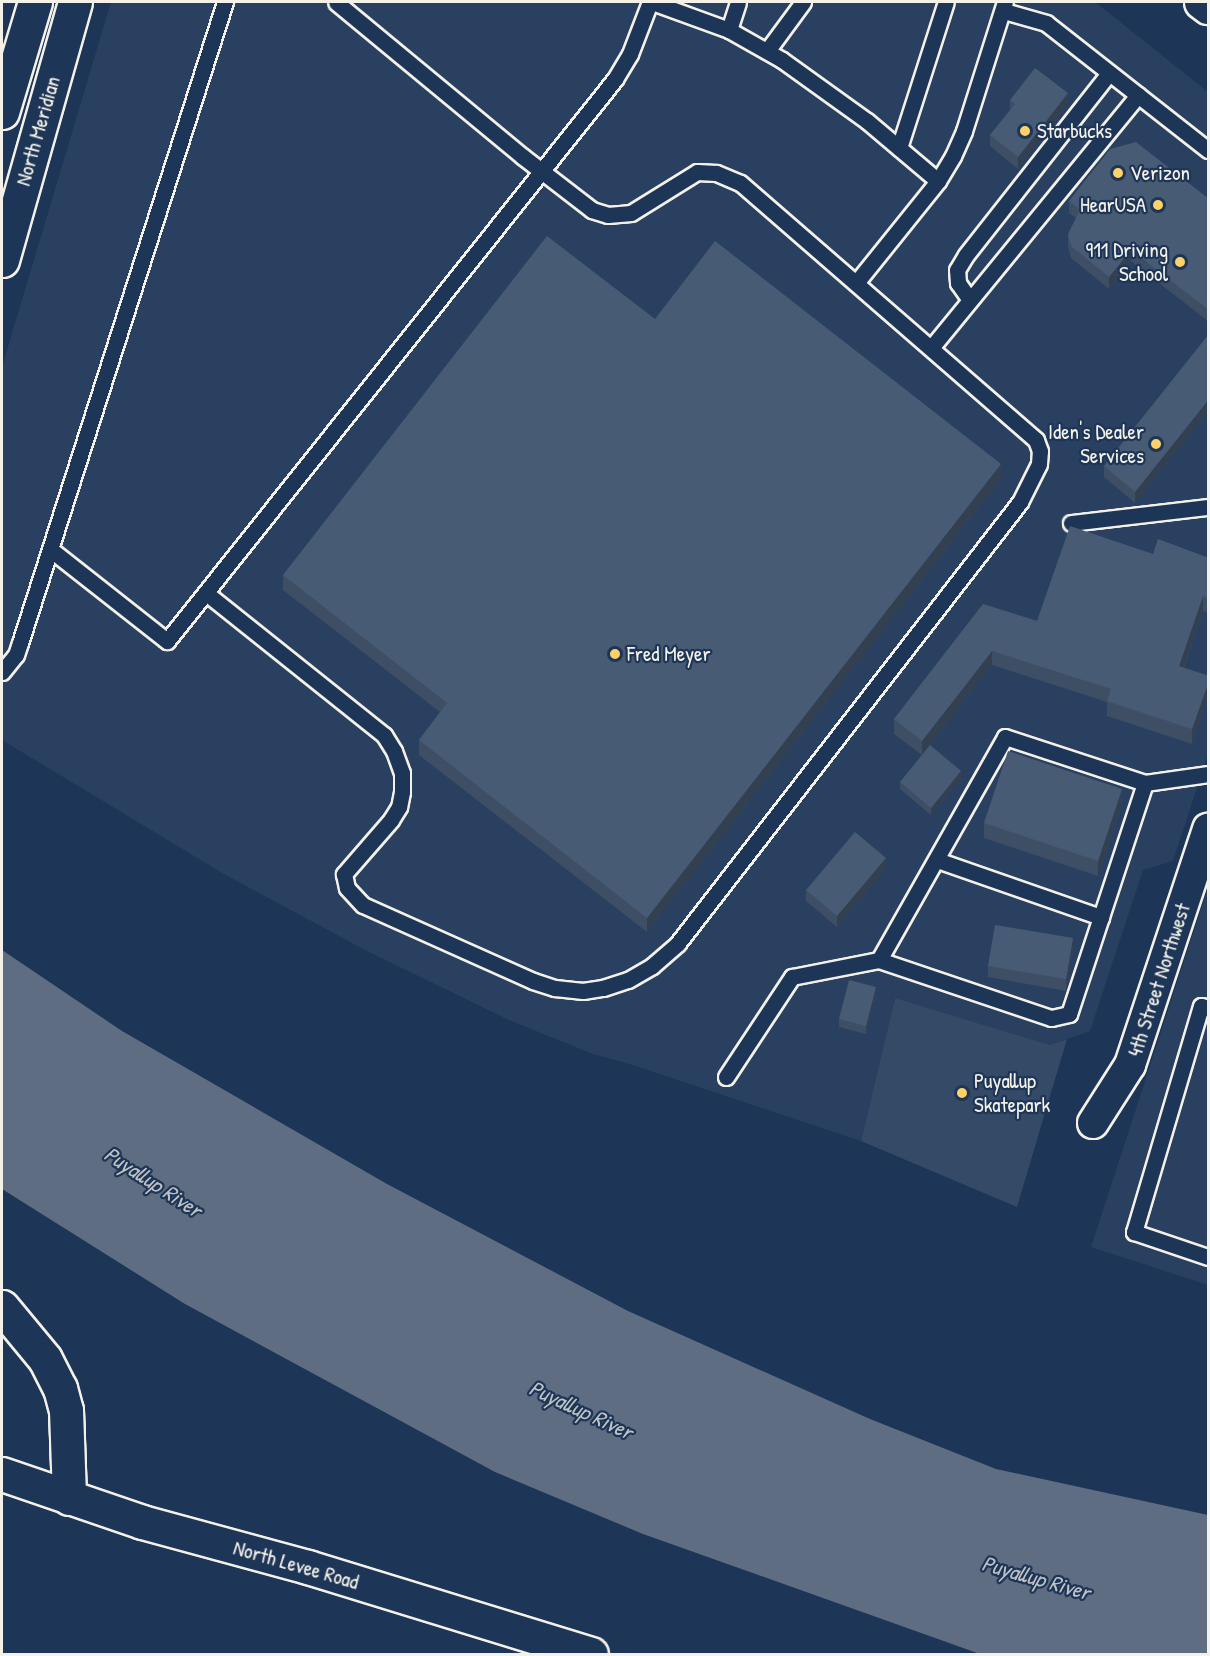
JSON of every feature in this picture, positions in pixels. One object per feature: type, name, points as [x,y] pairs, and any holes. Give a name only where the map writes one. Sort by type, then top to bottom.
[{"type":"street","name":"North Meridian","points":[[2,112],[35,2]]},
{"type":"street","name":"North Meridian","points":[[2,260],[75,2]]},
{"type":"street","points":[[1201,2],[1209,7]]},
{"type":"street","name":"4th Street Northwest","points":[[1093,1123],[1131,1065],[1209,829]]},
{"type":"street","points":[[2,1307],[45,1359],[60,1388],[66,1410],[69,1498]]},
{"type":"street","name":"North Levee Road","points":[[2,1474],[142,1522],[308,1567],[591,1654]]},
{"type":"lane","points":[[2,672],[16,655],[225,2]]},
{"type":"lane","points":[[206,593],[384,735],[394,751],[402,781],[399,807],[391,820],[344,874],[347,888],[363,905],[533,981],[555,988],[583,991],[620,982],[652,966],[678,943],[1013,511],[1032,483],[1040,456],[1036,440],[740,183],[705,171],[697,172],[638,210],[615,215],[587,208],[336,2]]},
{"type":"lane","points":[[50,549],[167,642],[615,79],[630,54],[651,2],[729,30],[767,51],[827,90],[938,181]]},
{"type":"lane","points":[[729,30],[738,2]]},
{"type":"lane","points":[[767,51],[803,2]]},
{"type":"lane","points":[[899,148],[946,2]]},
{"type":"lane","points":[[856,283],[938,181],[964,131],[1008,5],[1046,23],[1209,150]]},
{"type":"lane","points":[[970,300],[958,283],[957,270],[1109,73]]},
{"type":"lane","points":[[931,348],[1138,95]]},
{"type":"lane","points":[[1071,524],[1209,507]]},
{"type":"lane","points":[[879,960],[938,860],[1005,737],[1144,783],[1209,774]]},
{"type":"lane","points":[[726,1077],[792,977],[879,960],[1051,1018],[1069,1014],[1144,783]]},
{"type":"lane","points":[[938,860],[1101,917]]},
{"type":"lane","points":[[1209,1008],[1201,1006],[1134,1232],[1209,1257]]},
{"type":"shaded area","points":[[111,2],[1095,2],[1208,92],[1208,754],[1173,861],[1143,870],[1090,1031],[1050,1045],[895,998],[861,1141],[633,1065],[593,1054],[509,1020],[367,951],[224,874],[2,740],[2,367]]},
{"type":"shaded area","points":[[1208,888],[1208,1285],[1091,1247]]},
{"type":"shaded area","name":"Puyallup Skatepark","points":[[895,998],[1050,1045],[1067,1039],[1017,1207],[861,1141]]},
{"type":"water","name":"Puyallup River","points":[[2,950],[122,1031],[387,1184],[628,1311],[870,1419],[996,1469],[1208,1515],[1208,1654],[980,1654],[643,1534],[495,1472],[185,1304],[2,1189]]},
{"type":"building","name":"Starbucks","points":[[1035,68],[1068,93],[1018,157],[990,135],[1015,104],[1010,100]]},
{"type":"building","points":[[1136,142],[1209,199],[1209,310],[1131,250],[1109,277],[1071,246],[1068,234],[1080,210],[1069,201],[1110,149]]},
{"type":"building","name":"Fred Meyer","points":[[547,236],[655,319],[715,241],[1001,464],[647,918],[419,740],[447,703],[283,575]]},
{"type":"building","name":"Iden's Dealer Services","points":[[1209,334],[1209,399],[1135,492],[1104,466]]},
{"type":"building","points":[[1070,526],[1153,554],[1158,539],[1209,558],[1209,598],[1203,596],[1179,666],[1209,676],[1192,729],[1107,701],[1111,689],[992,651],[922,741],[894,719],[983,604],[1037,621]]},
{"type":"building","points":[[930,745],[961,771],[931,808],[900,782]]},
{"type":"building","points":[[1008,751],[1122,789],[1098,861],[984,823]]},
{"type":"building","points":[[855,832],[886,858],[837,916],[806,890]]},
{"type":"building","points":[[995,925],[1073,938],[1066,979],[988,966]]},
{"type":"building","points":[[849,980],[876,987],[866,1026],[839,1019]]},
{"type":"place","name":"Starbucks","points":[[1025,131]]},
{"type":"place","name":"Verizon","points":[[1118,173]]},
{"type":"place","name":"HearUSA","points":[[1158,205]]},
{"type":"place","name":"911 Driving School","points":[[1180,262]]},
{"type":"place","name":"Iden's Dealer Services","points":[[1156,444]]},
{"type":"place","name":"Fred Meyer","points":[[615,654]]},
{"type":"place","name":"Puyallup Skatepark","points":[[962,1093]]}]
